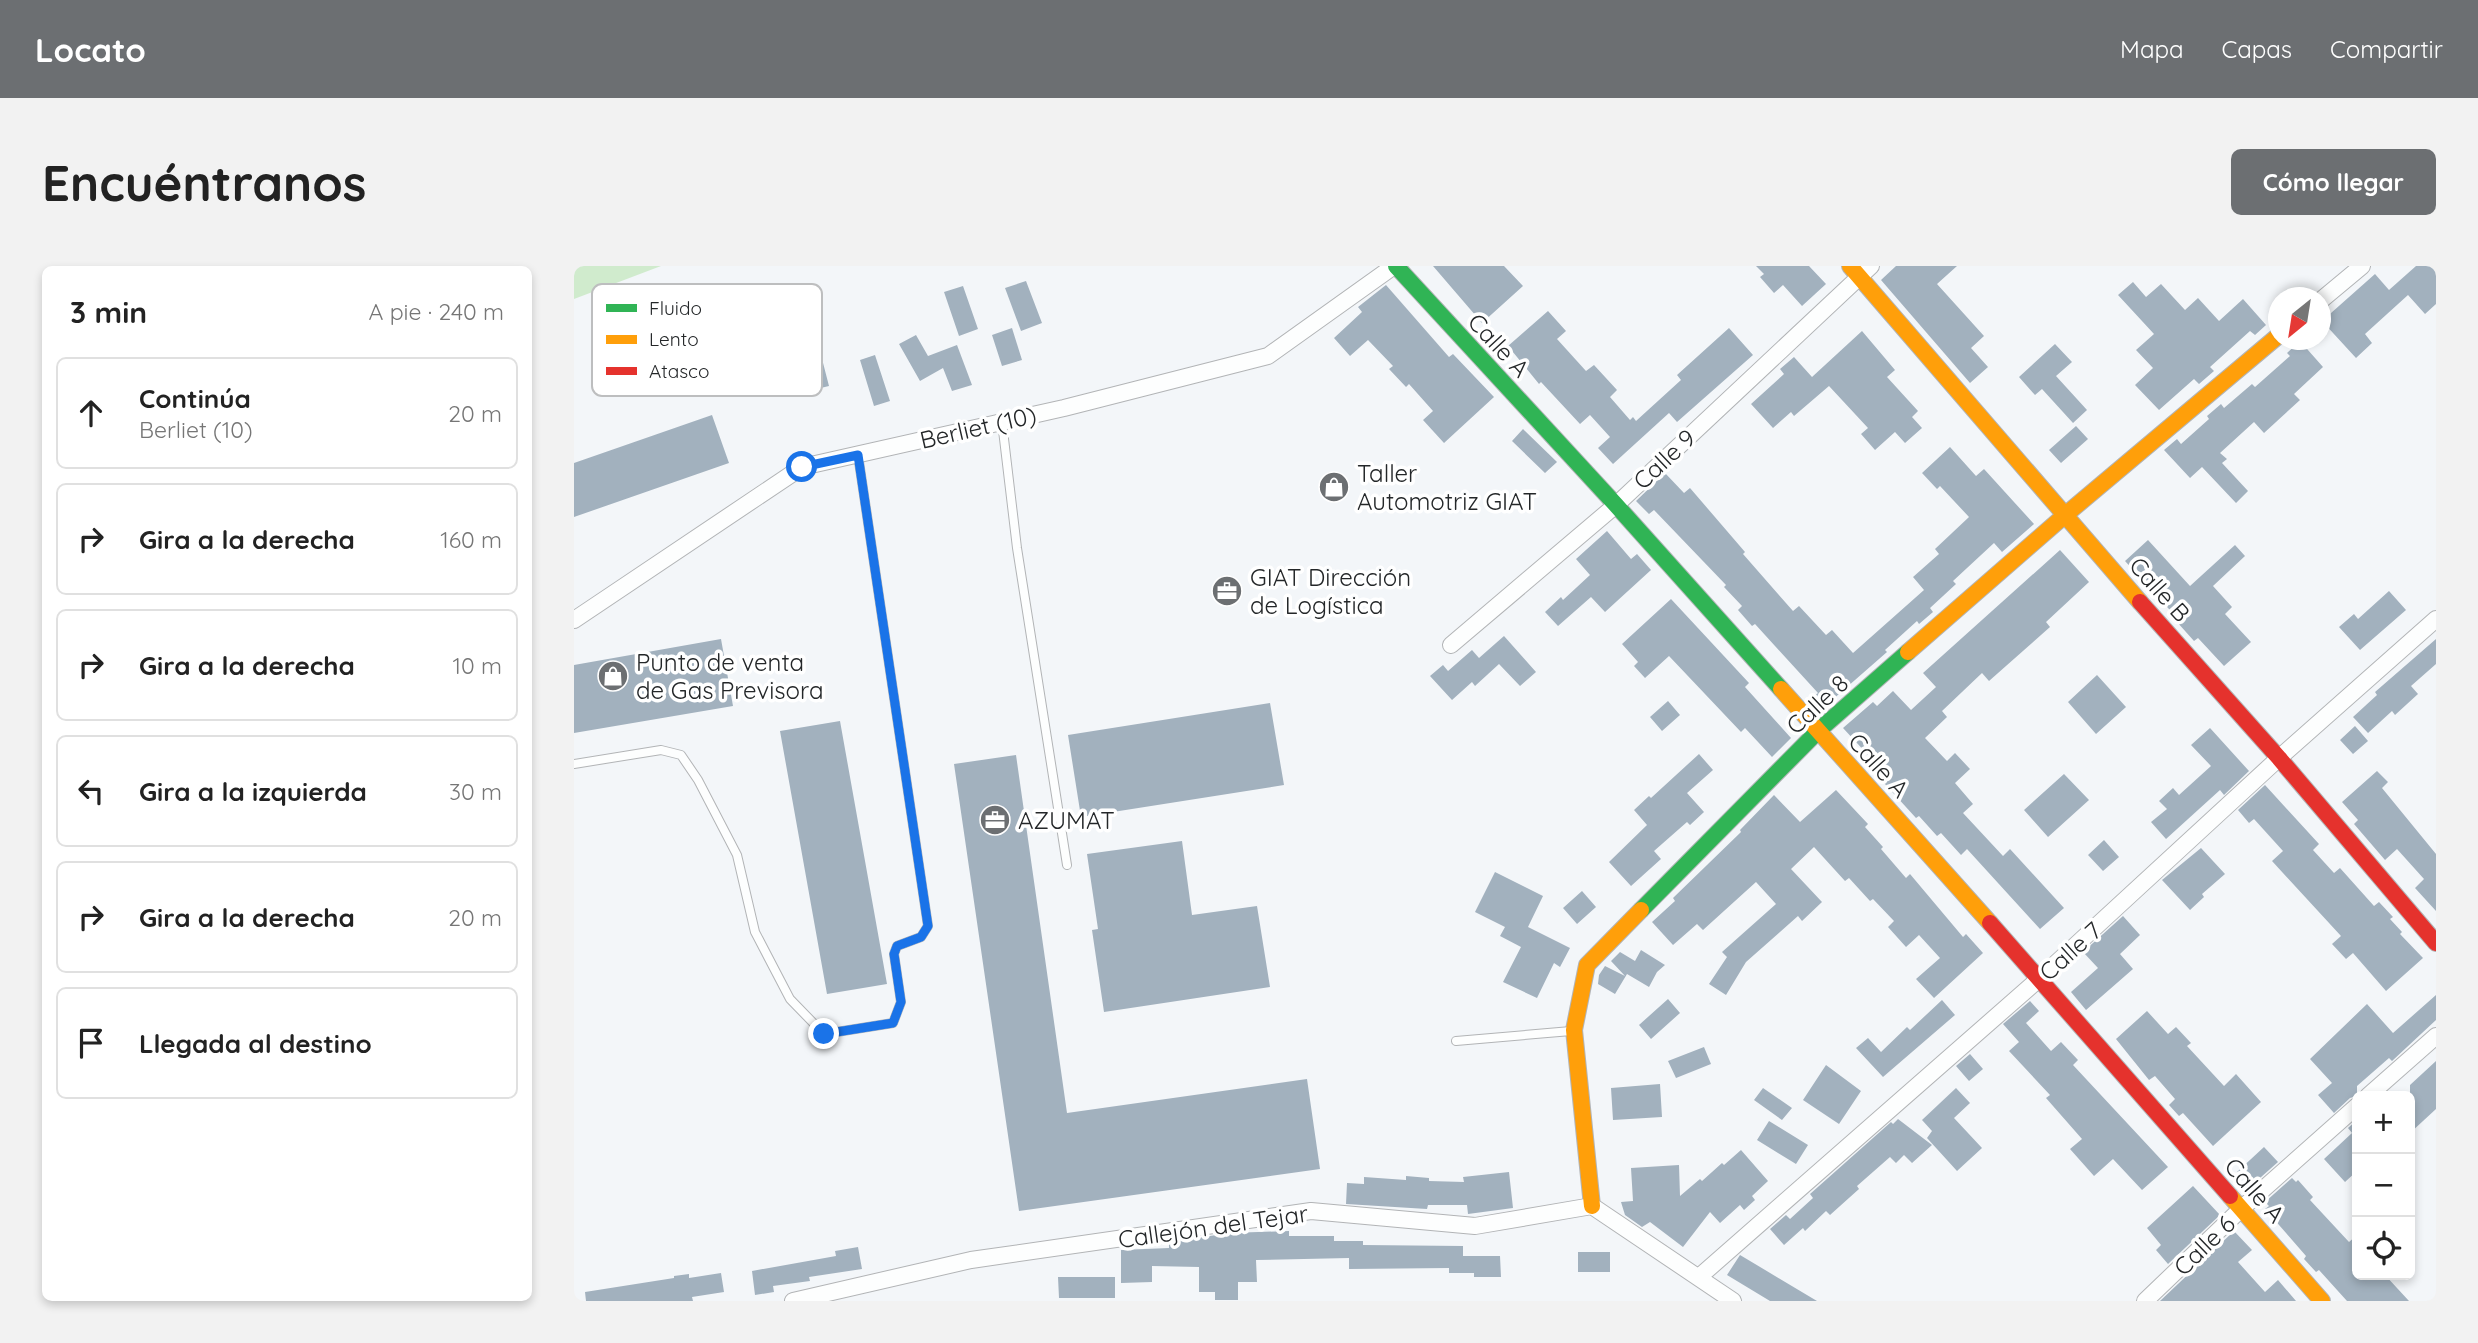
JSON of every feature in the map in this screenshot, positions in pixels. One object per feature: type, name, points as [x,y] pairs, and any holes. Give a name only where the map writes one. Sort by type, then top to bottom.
[{"type":"street","name":"Berliet (10)","points":[[574,620],[802,467],[1002,422],[1268,356],[1395,266]]},
{"type":"street","name":"Calle A","points":[[1395,266],[1616,505],[2040,978],[2322,1301]]},
{"type":"street","points":[[2331,292],[2362,266]]},
{"type":"street","name":"Calle 9","points":[[1451,645],[1616,505],[1860,270]]},
{"type":"street","name":"Calle B","points":[[1860,270],[2064,516],[2279,758],[2436,943]]},
{"type":"street","name":"Calle 8","points":[[1592,1206],[1574,1030],[1587,965],[1818,731],[2064,516],[2268,344]]},
{"type":"street","name":"Calle 7","points":[[1699,1277],[2040,978],[2279,758],[2436,619]]},
{"type":"street","points":[[2374,1091],[2436,1036]]},
{"type":"street","name":"Calle 6","points":[[2145,1301],[2241,1209],[2352,1110]]},
{"type":"street","points":[[1592,1206],[1733,1301]]},
{"type":"street","name":"Callejón del Tejar","points":[[793,1301],[971,1260],[1311,1210],[1475,1226],[1592,1206]]},
{"type":"lane","points":[[1002,422],[1017,548],[1068,865]]},
{"type":"lane","points":[[574,764],[661,750],[681,755],[698,780],[737,855],[755,932],[790,999],[824,1034],[893,1023],[901,1002],[894,954],[897,946],[921,937],[928,926],[858,455]]},
{"type":"lane","points":[[1456,1041],[1574,1030]]},
{"type":"green space","points":[[574,266],[661,266],[614,284],[592,284],[592,292],[574,299]]},
{"type":"building","points":[[1433,266],[1504,266],[1523,286],[1482,323]]},
{"type":"building","points":[[1756,266],[1809,266],[1826,284],[1802,306],[1783,285],[1774,293],[1760,277],[1764,274]]},
{"type":"building","points":[[1896,266],[1957,266],[1937,284],[1984,336],[1971,348],[1988,367],[1970,383],[1881,280]]},
{"type":"building","points":[[2416,266],[2436,266],[2436,304],[2425,314],[2408,295],[2365,334],[2372,343],[2356,358],[2331,331],[2331,313],[2375,274],[2389,290]]},
{"type":"building","points":[[1026,281],[1042,323],[1021,331],[1005,288]]},
{"type":"building","points":[[2133,282],[2146,297],[2161,284],[2185,310],[2198,298],[2219,321],[2243,299],[2266,325],[2255,335],[2250,331],[2210,367],[2214,371],[2199,384],[2194,379],[2159,410],[2135,385],[2153,368],[2136,350],[2154,334],[2118,295]]},
{"type":"building","points":[[1386,285],[1449,357],[1453,354],[1494,397],[1444,443],[1423,420],[1433,411],[1409,384],[1406,387],[1389,369],[1393,366],[1368,340],[1350,356],[1334,338],[1362,312],[1358,307]]},
{"type":"building","points":[[963,286],[978,329],[959,336],[944,292]]},
{"type":"building","points":[[1548,311],[1566,331],[1557,339],[1586,371],[1594,365],[1617,390],[1610,397],[1630,420],[1633,417],[1636,421],[1681,380],[1677,375],[1729,328],[1753,355],[1677,422],[1669,413],[1613,464],[1598,448],[1610,437],[1590,415],[1580,424],[1541,382],[1539,384],[1508,346]]},
{"type":"building","points":[[1012,328],[1022,360],[1002,366],[992,335]]},
{"type":"building","points":[[1862,331],[1895,370],[1887,377],[1918,411],[1912,417],[1922,428],[1905,443],[1895,432],[1875,450],[1861,434],[1868,428],[1829,386],[1794,416],[1791,412],[1773,428],[1751,404],[1784,374],[1780,369],[1794,357],[1812,377]]},
{"type":"building","points":[[916,335],[928,356],[957,345],[972,385],[952,391],[943,368],[920,381],[899,344]]},
{"type":"building","points":[[2055,344],[2072,362],[2056,376],[2087,410],[2073,423],[2042,389],[2035,395],[2019,377]]},
{"type":"building","points":[[2290,350],[2308,350],[2323,367],[2294,394],[2300,400],[2264,433],[2254,422],[2220,453],[2227,459],[2222,463],[2248,491],[2236,503],[2202,467],[2190,478],[2164,450],[2177,439],[2181,444],[2209,419],[2207,416],[2221,404],[2224,408],[2252,384],[2255,387],[2290,356],[2287,353]]},
{"type":"building","points":[[875,355],[890,401],[874,406],[860,360]]},
{"type":"building","points":[[822,359],[829,386],[822,388]]},
{"type":"building","points":[[712,415],[729,463],[574,517],[574,463]]},
{"type":"building","points":[[2076,426],[2088,439],[2061,463],[2049,450]]},
{"type":"building","points":[[1523,429],[1557,462],[1545,473],[1512,441]]},
{"type":"building","points":[[1950,447],[1976,476],[1984,469],[2034,524],[2002,552],[1994,543],[1953,581],[1956,584],[1930,608],[1933,612],[1919,624],[1917,621],[1885,650],[1887,652],[1823,708],[1813,697],[1818,693],[1755,624],[1752,626],[1738,610],[1742,606],[1724,587],[1726,585],[1654,510],[1649,514],[1636,501],[1665,473],[1684,493],[1690,488],[1793,611],[1799,606],[1826,635],[1832,630],[1853,653],[1924,590],[1913,577],[1939,554],[1935,549],[1969,517],[1940,486],[1937,489],[1922,473]]},
{"type":"building","points":[[1607,531],[1631,559],[1637,554],[1651,570],[1605,612],[1591,597],[1558,626],[1545,612],[1561,597],[1563,600],[1590,575],[1576,559]]},
{"type":"building","points":[[2148,540],[2190,586],[2235,545],[2245,556],[2213,586],[2232,607],[2225,614],[2251,642],[2224,666],[2198,638],[2194,641],[2177,622],[2179,620],[2125,561]]},
{"type":"building","points":[[2060,550],[2089,582],[2046,622],[2050,627],[1989,681],[1982,673],[1942,711],[1947,717],[1925,738],[1947,761],[1955,753],[1970,769],[1955,783],[1973,804],[1963,813],[2003,856],[2010,849],[2064,908],[2040,929],[1967,849],[1961,855],[1941,833],[1937,836],[1919,816],[1916,818],[1864,761],[1869,756],[1843,728],[1873,702],[1877,706],[1893,691],[1911,710],[1936,687],[1923,673]]},
{"type":"building","points":[[2389,591],[2406,610],[2360,650],[2339,627],[2354,614],[2358,619]]},
{"type":"building","points":[[1671,599],[1749,683],[1745,687],[1791,738],[1772,757],[1745,728],[1741,732],[1669,656],[1645,678],[1634,666],[1638,662],[1622,644]]},
{"type":"building","points":[[1504,636],[1536,672],[1520,686],[1499,664],[1475,686],[1472,682],[1452,700],[1430,676],[1443,665],[1448,671],[1472,650],[1479,658]]},
{"type":"building","points":[[721,639],[733,706],[574,733],[574,665]]},
{"type":"building","points":[[2436,639],[2436,664],[2411,686],[2418,694],[2395,715],[2392,711],[2368,733],[2353,717],[2377,695],[2375,692]]},
{"type":"building","points":[[2097,675],[2126,707],[2096,734],[2068,702]]},
{"type":"building","points":[[1668,701],[1680,715],[1662,731],[1650,717]]},
{"type":"building","points":[[1270,703],[1284,785],[1081,817],[1068,735]]},
{"type":"building","points":[[840,721],[887,984],[827,994],[780,731]]},
{"type":"building","points":[[2355,726],[2368,741],[2353,754],[2340,740]]},
{"type":"building","points":[[2210,728],[2249,771],[2224,795],[2220,790],[2166,839],[2151,822],[2167,809],[2159,801],[2173,788],[2179,795],[2211,766],[2191,745]]},
{"type":"building","points":[[1699,754],[1713,770],[1687,793],[1704,812],[1690,825],[1687,822],[1654,851],[1661,859],[1631,886],[1609,862],[1647,825],[1634,810]]},
{"type":"building","points":[[1016,755],[1067,1113],[1307,1079],[1320,1169],[1019,1211],[954,764]]},
{"type":"building","points":[[2377,771],[2388,782],[2382,788],[2436,854],[2436,911],[2415,888],[2424,879],[2397,849],[2385,860],[2354,824],[2358,820],[2342,802]]},
{"type":"building","points":[[2064,774],[2089,800],[2048,837],[2024,810]]},
{"type":"building","points":[[2265,785],[2319,844],[2313,850],[2334,873],[2340,868],[2374,906],[2379,902],[2393,917],[2390,919],[2402,932],[2400,934],[2423,958],[2386,991],[2353,953],[2346,959],[2332,944],[2341,936],[2272,861],[2283,851],[2254,819],[2249,823],[2238,810]]},
{"type":"building","points":[[1836,790],[1868,824],[1865,827],[1906,878],[1910,874],[1963,937],[1966,934],[1983,953],[1934,998],[1916,979],[1940,958],[1919,935],[1906,947],[1888,927],[1894,921],[1873,899],[1870,901],[1849,878],[1845,881],[1814,847],[1791,869],[1822,902],[1802,921],[1798,916],[1746,962],[1726,995],[1709,984],[1727,957],[1722,952],[1776,904],[1756,882],[1703,930],[1697,924],[1673,945],[1652,922],[1774,795],[1800,822]]},
{"type":"building","points":[[2104,840],[2119,857],[2103,871],[2088,855]]},
{"type":"building","points":[[1182,841],[1192,915],[1257,906],[1270,987],[1104,1012],[1092,930],[1098,929],[1087,854]]},
{"type":"building","points":[[2201,848],[2225,874],[2202,894],[2204,897],[2190,910],[2162,880]]},
{"type":"building","points":[[1495,872],[1543,896],[1528,927],[1570,948],[1560,967],[1554,963],[1537,998],[1503,982],[1521,947],[1500,936],[1505,927],[1475,912]]},
{"type":"building","points":[[1582,891],[1596,907],[1577,924],[1563,908]]},
{"type":"building","points":[[2123,916],[2140,935],[2120,954],[2133,969],[2086,1010],[2071,992],[2098,968],[2083,952]]},
{"type":"building","points":[[1641,950],[1665,965],[1657,972],[1649,987],[1627,974],[1615,994],[1598,984],[1599,975],[1605,966],[1625,976],[1611,961],[1620,952],[1635,961]]},
{"type":"building","points":[[2436,995],[2436,1020],[2392,1061],[2389,1058],[2357,1086],[2357,1091],[2352,1091],[2352,1097],[2334,1113],[2318,1095],[2332,1083],[2310,1059],[2367,1004],[2393,1033]]},
{"type":"building","points":[[1668,999],[1680,1013],[1651,1039],[1639,1025]]},
{"type":"building","points":[[1942,1000],[1955,1015],[1883,1077],[1856,1048],[1868,1038],[1881,1052],[1907,1027],[1910,1030]]},
{"type":"building","points":[[2030,1001],[2039,1011],[2026,1023],[2051,1051],[2061,1042],[2078,1060],[2073,1065],[2168,1167],[2142,1190],[2113,1159],[2094,1176],[2070,1149],[2082,1139],[2046,1098],[2050,1095],[2009,1051],[2019,1042],[2003,1024]]},
{"type":"building","points":[[2147,1011],[2168,1034],[2176,1027],[2191,1043],[2187,1046],[2224,1086],[2236,1074],[2261,1102],[2213,1146],[2183,1113],[2179,1116],[2169,1105],[2175,1099],[2155,1076],[2149,1080],[2116,1039]]},
{"type":"building","points":[[1704,1047],[1711,1064],[1676,1078],[1668,1061]]},
{"type":"building","points":[[1970,1054],[1983,1069],[1969,1081],[1956,1066]]},
{"type":"building","points":[[2436,1061],[2436,1109],[2415,1128],[2415,1091],[2410,1091],[2410,1085]]},
{"type":"building","points":[[1826,1065],[1861,1091],[1839,1124],[1803,1100]]},
{"type":"building","points":[[1660,1084],[1662,1117],[1613,1120],[1611,1088]]},
{"type":"building","points":[[1763,1088],[1792,1108],[1782,1120],[1754,1100]]},
{"type":"building","points":[[1956,1088],[1970,1103],[1954,1118],[1982,1148],[1957,1171],[1927,1138],[1932,1131],[1922,1120]]},
{"type":"building","points":[[1898,1119],[1932,1145],[1912,1163],[1904,1155],[1896,1163],[1890,1157],[1830,1215],[1826,1211],[1805,1231],[1803,1228],[1784,1245],[1770,1229],[1786,1215],[1790,1219],[1813,1198],[1810,1194],[1891,1122],[1893,1124]]},
{"type":"building","points":[[1769,1121],[1808,1145],[1796,1164],[1757,1140]]},
{"type":"building","points":[[2352,1133],[2352,1176],[2345,1182],[2324,1159]]},
{"type":"building","points":[[2264,1147],[2278,1162],[2251,1186],[2237,1172]]},
{"type":"building","points":[[1741,1150],[1768,1181],[1752,1196],[1755,1200],[1744,1210],[1740,1205],[1720,1223],[1710,1212],[1683,1247],[1650,1222],[1642,1227],[1625,1215],[1621,1202],[1633,1201],[1631,1168],[1679,1165],[1680,1196]]},
{"type":"building","points":[[1509,1172],[1513,1208],[1468,1214],[1467,1205],[1428,1205],[1427,1209],[1346,1204],[1347,1183],[1364,1184],[1364,1177],[1406,1180],[1406,1176],[1429,1178],[1429,1181],[1464,1182],[1463,1177]]},
{"type":"building","points":[[2292,1178],[2296,1182],[2298,1180],[2313,1197],[2310,1200],[2349,1242],[2352,1239],[2352,1280],[2390,1280],[2409,1301],[2347,1301],[2319,1270],[2316,1272],[2304,1259],[2306,1256],[2265,1209],[2269,1206],[2265,1202]]},
{"type":"building","points":[[2193,1186],[2220,1215],[2168,1264],[2156,1250],[2161,1245],[2147,1228]]},
{"type":"building","points":[[1289,1231],[1289,1236],[1334,1236],[1334,1241],[1363,1241],[1363,1245],[1463,1246],[1463,1256],[1500,1256],[1501,1277],[1449,1273],[1449,1268],[1349,1269],[1349,1258],[1256,1260],[1257,1282],[1238,1282],[1238,1300],[1215,1300],[1215,1292],[1199,1292],[1199,1267],[1152,1266],[1152,1282],[1121,1283],[1121,1250],[1169,1248],[1169,1242],[1230,1233]]},
{"type":"building","points":[[2234,1231],[2252,1250],[2238,1262],[2265,1292],[2278,1280],[2296,1301],[2160,1301]]},
{"type":"building","points":[[858,1247],[862,1269],[809,1277],[810,1281],[773,1286],[774,1292],[755,1295],[752,1271],[836,1256],[835,1251]]},
{"type":"building","points":[[1578,1252],[1610,1252],[1610,1272],[1578,1272]]},
{"type":"building","points":[[1740,1255],[1817,1301],[1770,1301],[1727,1275]]},
{"type":"building","points":[[721,1273],[724,1292],[692,1297],[693,1301],[586,1301],[585,1292],[674,1276],[689,1274],[689,1278]]},
{"type":"building","points":[[1058,1277],[1115,1277],[1115,1298],[1059,1298]]},
{"type":"traffic: fast","points":[[1396,266],[1781,689]]},
{"type":"traffic: fast","points":[[1641,910],[1818,731],[1908,652]]},
{"type":"traffic: slow","points":[[1850,266],[2140,602]]},
{"type":"traffic: slow","points":[[1908,652],[2268,344]]},
{"type":"traffic: slow","points":[[1781,689],[1990,923]]},
{"type":"traffic: slow","points":[[1592,1206],[1574,1030],[1587,965],[1641,910]]},
{"type":"traffic: slow","points":[[2230,1196],[2322,1301]]},
{"type":"traffic: jam","points":[[2140,602],[2279,758],[2436,943]]},
{"type":"traffic: jam","points":[[1990,923],[2230,1196]]},
{"type":"place","name":"Taller Automotriz GIAT","points":[[1334,487]]},
{"type":"place","name":"GIAT Dirección de Logística","points":[[1227,591]]},
{"type":"place","name":"Punto de venta de Gas Previsora","points":[[613,676]]},
{"type":"place","name":"AZUMAT","points":[[995,820]]},
{"type":"route","points":[[802,467],[858,455],[928,926],[921,937],[897,946],[894,954],[901,1002],[893,1023],[824,1034]]}]
